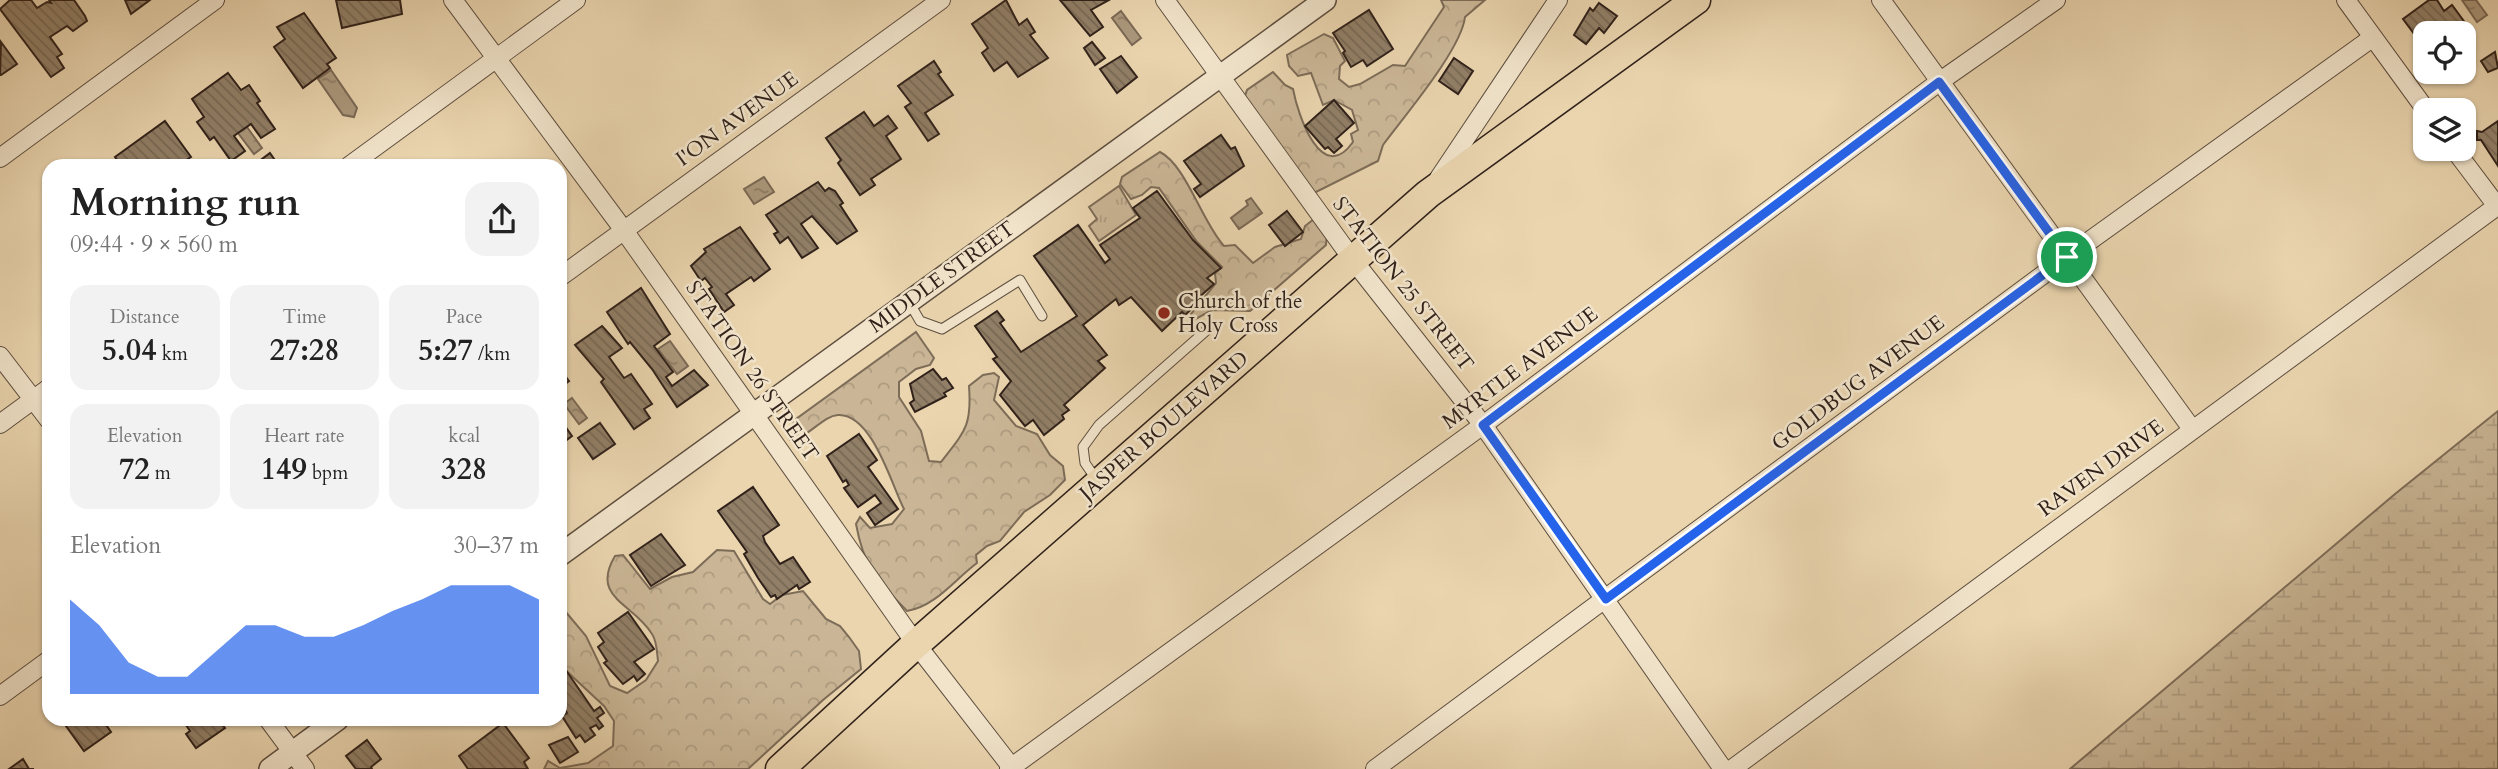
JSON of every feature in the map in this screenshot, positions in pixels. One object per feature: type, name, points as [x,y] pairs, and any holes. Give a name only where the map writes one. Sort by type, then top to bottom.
[{"type":"main road","name":"JASPER BOULEVARD","points":[[780,769],[916,644],[1429,194],[1696,0]]},
{"type":"street","points":[[0,158],[215,0]]},
{"type":"street","name":"STATION 26 STREET","points":[[453,0],[623,229],[916,644],[1011,768]]},
{"type":"street","points":[[359,159],[576,0]]},
{"type":"street","name":"I'ON AVENUE","points":[[567,271],[941,0]]},
{"type":"street","name":"STATION 25 STREET","points":[[1165,0],[1353,260],[1483,425],[1723,769]]},
{"type":"street","name":"MIDDLE STREET","points":[[567,550],[1325,0]]},
{"type":"street","points":[[1429,194],[1558,0]]},
{"type":"street","points":[[1881,0],[2192,429]]},
{"type":"street","name":"MYRTLE AVENUE","points":[[1011,768],[1483,425],[1939,82],[2056,0]]},
{"type":"street","points":[[2346,0],[2417,98]]},
{"type":"street","name":"GOLDBUG AVENUE","points":[[1375,769],[2067,257],[2372,38]]},
{"type":"street","points":[[2463,161],[2497,206]]},
{"type":"street","name":"RAVEN DRIVE","points":[[1732,769],[2497,206]]},
{"type":"street","points":[[0,356],[42,410]]},
{"type":"street","points":[[0,424],[42,393]]},
{"type":"street","points":[[0,696],[42,665]]},
{"type":"street","points":[[273,726],[299,761]]},
{"type":"street","points":[[270,769],[299,761],[332,726]]},
{"type":"lane","points":[[908,301],[920,321],[942,329],[1020,280],[1042,316]]},
{"type":"lane","points":[[1099,483],[1084,463],[1083,447],[1099,425],[1208,329]]},
{"type":"green space","points":[[1441,0],[1485,0],[1465,17],[1454,47],[1383,145],[1378,161],[1316,192],[1309,192],[1245,96],[1247,90],[1273,72],[1285,85],[1293,89],[1300,115],[1313,142],[1322,152],[1331,156],[1342,153],[1353,142],[1351,134],[1358,130],[1352,110],[1334,100],[1323,105],[1311,73],[1298,76],[1289,66],[1287,55],[1324,34],[1333,38],[1345,61],[1340,66],[1339,79],[1349,87],[1360,84],[1393,65],[1405,66],[1444,7]]},
{"type":"green space","points":[[1160,152],[1178,169],[1224,246],[1235,245],[1253,263],[1275,247],[1301,239],[1305,226],[1314,219],[1327,231],[1326,245],[1250,311],[1212,310],[1192,321],[1191,314],[1216,283],[1215,273],[1222,267],[1197,242],[1159,188],[1151,187],[1142,195],[1131,199],[1120,184],[1122,177]]},
{"type":"green space","points":[[1119,186],[1136,215],[1099,241],[1089,226],[1097,219],[1089,207]]},
{"type":"green space","points":[[916,332],[934,358],[930,365],[916,369],[899,382],[899,397],[921,431],[929,461],[941,462],[961,435],[968,419],[969,386],[983,375],[994,373],[999,377],[994,400],[1016,426],[1037,434],[1050,455],[1063,466],[1065,480],[1050,495],[1024,512],[1000,541],[987,546],[976,555],[977,563],[944,592],[927,604],[907,611],[873,572],[859,539],[856,524],[860,517],[870,528],[892,524],[904,509],[871,438],[850,418],[838,415],[797,438],[790,440],[788,432],[796,419]]},
{"type":"green space","points":[[2498,411],[2498,769],[2070,769],[2395,494]]},
{"type":"green space","points":[[717,550],[734,551],[763,599],[770,604],[782,595],[803,591],[826,619],[840,626],[849,637],[859,651],[861,669],[748,769],[544,769],[548,761],[560,768],[588,763],[613,746],[614,721],[604,706],[567,672],[567,613],[586,636],[610,686],[627,693],[646,680],[658,661],[652,634],[611,591],[608,582],[609,570],[615,556],[623,555],[650,589],[672,577],[693,572]]},
{"type":"water","points":[[2462,0],[2476,0],[2487,15],[2477,22]]},
{"type":"water","points":[[1121,11],[1141,38],[1132,45],[1112,18]]},
{"type":"water","points":[[331,70],[357,108],[354,117],[343,115],[318,79]]},
{"type":"water","points":[[247,127],[262,148],[254,154],[238,133]]},
{"type":"water","points":[[764,177],[774,192],[754,204],[744,189]]},
{"type":"water","points":[[1251,198],[1262,213],[1239,229],[1231,218],[1248,205],[1246,201]]},
{"type":"water","points":[[670,341],[688,366],[677,374],[658,349]]},
{"type":"water","points":[[572,398],[587,418],[579,424],[567,408],[567,402]]},
{"type":"building","points":[[10,0],[31,0],[37,8],[47,2],[51,3],[49,0],[74,0],[85,16],[87,21],[73,31],[67,26],[50,37],[62,54],[57,57],[64,68],[51,77],[0,9]]},
{"type":"building","points":[[125,0],[150,0],[131,14]]},
{"type":"building","points":[[336,0],[400,0],[402,14],[342,28]]},
{"type":"building","points":[[1006,0],[1019,25],[1027,19],[1035,32],[1030,35],[1048,58],[1018,77],[1007,62],[994,71],[982,53],[988,48],[972,24]]},
{"type":"building","points":[[1060,0],[1109,0],[1091,10],[1103,27],[1090,36]]},
{"type":"building","points":[[2429,0],[2437,0],[2444,11],[2452,5],[2464,21],[2413,21],[2413,32],[2403,19]]},
{"type":"building","points":[[1599,3],[1617,16],[1604,33],[1599,28],[1586,44],[1574,35],[1590,8],[1593,11]]},
{"type":"building","points":[[1369,10],[1393,49],[1367,66],[1363,60],[1351,67],[1343,53],[1345,51],[1333,33]]},
{"type":"building","points":[[304,13],[336,58],[327,64],[330,68],[303,88],[274,47],[285,39],[277,27]]},
{"type":"building","points":[[1,42],[17,64],[0,75]]},
{"type":"building","points":[[1092,42],[1105,58],[1095,65],[1084,48]]},
{"type":"building","points":[[2495,52],[2498,68],[2488,72],[2481,61]]},
{"type":"building","points":[[1121,56],[1137,77],[1117,93],[1100,69]]},
{"type":"building","points":[[1454,58],[1473,71],[1458,94],[1439,81]]},
{"type":"building","points":[[934,61],[941,72],[938,74],[953,95],[925,113],[939,134],[928,141],[905,107],[911,103],[898,86]]},
{"type":"building","points":[[228,73],[241,90],[249,85],[260,101],[257,103],[275,129],[261,138],[251,124],[234,136],[245,151],[230,159],[214,137],[210,140],[197,122],[204,117],[192,99]]},
{"type":"building","points":[[1334,100],[1354,123],[1336,139],[1342,146],[1334,153],[1328,147],[1325,149],[1305,126]]},
{"type":"building","points":[[864,112],[874,126],[888,116],[897,128],[886,136],[901,159],[871,179],[875,185],[860,195],[838,163],[841,160],[826,138]]},
{"type":"building","points":[[165,121],[191,157],[116,159],[115,157]]},
{"type":"building","points":[[2498,121],[2498,166],[2481,140],[2477,140],[2477,131],[2482,132]]},
{"type":"building","points":[[1221,135],[1231,149],[1235,147],[1244,166],[1200,197],[1194,189],[1201,184],[1184,161]]},
{"type":"building","points":[[270,153],[274,159],[262,159]]},
{"type":"building","points":[[818,182],[825,191],[829,188],[835,191],[843,203],[840,205],[857,231],[837,244],[812,216],[801,224],[818,248],[802,258],[788,237],[780,243],[774,234],[778,232],[766,215]]},
{"type":"building","name":"Church of the Holy Cross","points":[[1157,191],[1193,240],[1221,268],[1207,278],[1214,284],[1195,301],[1198,303],[1185,315],[1182,312],[1162,331],[1131,297],[1119,305],[1116,299],[1083,325],[1107,355],[1098,361],[1105,368],[1064,405],[1069,410],[1062,415],[1064,419],[1044,435],[1033,420],[1025,426],[1000,395],[1011,381],[993,359],[997,357],[975,326],[997,311],[1004,320],[1000,323],[1021,352],[1077,316],[1034,256],[1078,225],[1105,263],[1110,259],[1100,245],[1140,218],[1133,208]]},
{"type":"building","points":[[1287,211],[1303,232],[1285,246],[1269,225]]},
{"type":"building","points":[[740,227],[770,269],[754,281],[751,277],[726,294],[734,305],[724,312],[709,289],[712,287],[705,278],[701,281],[691,266],[706,252],[704,249]]},
{"type":"building","points":[[641,288],[670,334],[654,346],[673,372],[666,377],[672,386],[694,370],[708,385],[677,407],[652,369],[630,342],[628,344],[607,312]]},
{"type":"building","points":[[602,326],[622,348],[609,357],[624,378],[631,374],[652,404],[644,409],[650,418],[634,429],[601,382],[604,379],[575,345]]},
{"type":"building","points":[[933,369],[942,380],[946,378],[953,388],[944,393],[946,396],[915,412],[910,403],[914,400],[910,384]]},
{"type":"building","points":[[600,423],[615,444],[593,459],[578,438]]},
{"type":"building","points":[[859,434],[877,460],[868,467],[898,509],[875,525],[867,513],[881,503],[875,495],[858,507],[844,488],[849,485],[846,480],[843,482],[827,456]]},
{"type":"building","points":[[753,487],[779,525],[763,536],[765,542],[780,564],[793,557],[810,582],[799,589],[797,585],[777,599],[775,595],[771,597],[758,578],[744,554],[747,552],[718,511]]},
{"type":"building","points":[[661,534],[685,565],[651,586],[630,555]]},
{"type":"building","points":[[628,612],[654,649],[634,662],[645,674],[637,681],[634,676],[623,684],[604,663],[607,661],[598,647],[604,642],[598,633]]},
{"type":"building","points":[[567,672],[594,711],[600,707],[604,713],[597,718],[603,726],[599,729],[596,725],[590,728],[595,735],[585,742],[580,735],[576,738],[567,724]]},
{"type":"building","points":[[66,726],[107,726],[111,732],[84,751]]},
{"type":"building","points":[[187,726],[225,728],[196,748],[186,734],[190,731]]},
{"type":"building","points":[[499,726],[505,726],[529,758],[524,762],[528,769],[468,769],[459,756]]},
{"type":"building","points":[[568,737],[578,752],[560,763],[549,745]]},
{"type":"building","points":[[367,740],[381,759],[372,769],[356,769],[346,756]]},
{"type":"building","points":[[23,759],[29,769],[9,769]]},
{"type":"place","name":"Church of the Holy Cross","points":[[1164,313]]},
{"type":"route","points":[[1939,82],[2067,257],[1606,599],[1483,425],[1939,82]]}]
